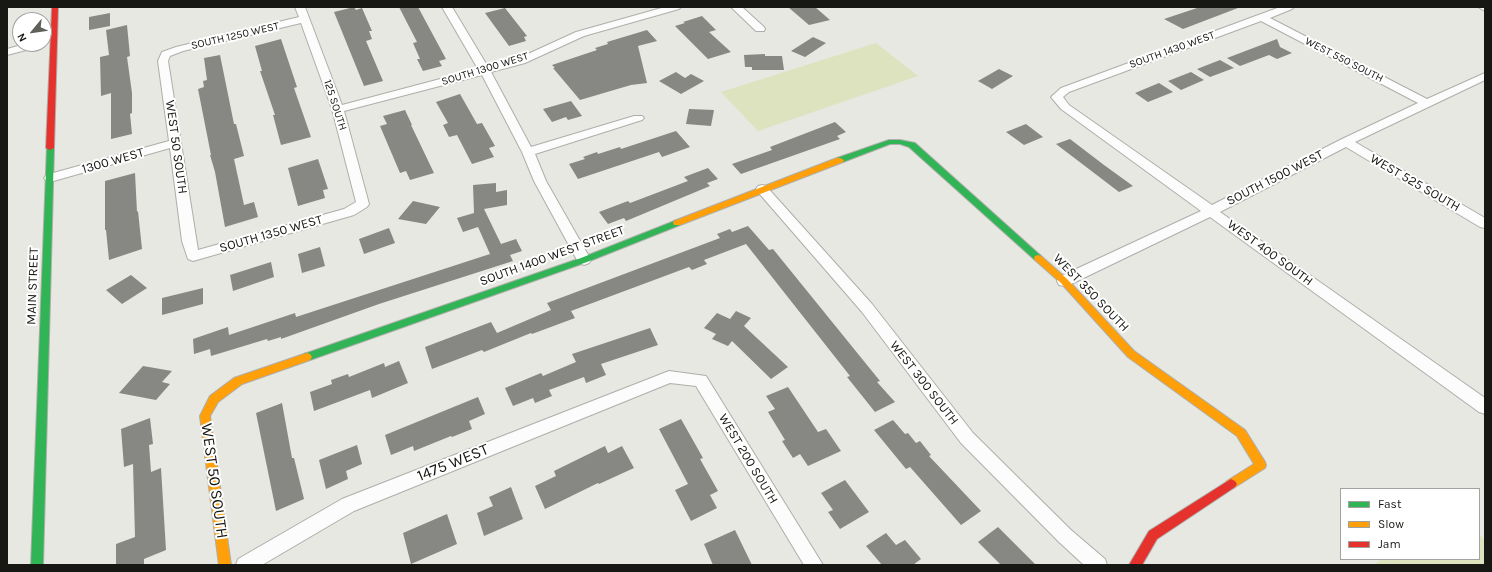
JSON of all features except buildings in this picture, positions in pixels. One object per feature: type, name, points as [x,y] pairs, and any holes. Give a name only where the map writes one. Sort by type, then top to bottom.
[{"type":"street","name":"MAIN STREET","points":[[52,24],[55,7]]},
{"type":"street","name":"125 SOUTH","points":[[300,7],[338,109],[363,204]]},
{"type":"street","points":[[447,7],[485,71],[528,152],[540,181],[584,260]]},
{"type":"street","name":"SOUTH 1300 WEST","points":[[338,109],[521,61],[580,34],[676,7]]},
{"type":"street","points":[[736,7],[760,29]]},
{"type":"street","name":"SOUTH 1430 WEST","points":[[1057,97],[1065,90],[1289,7]]},
{"type":"street","name":"WEST 550 SOUTH","points":[[1261,18],[1426,104]]},
{"type":"street","name":"SOUTH 1250 WEST","points":[[166,54],[180,49],[305,19]]},
{"type":"street","name":"MAIN STREET","points":[[37,565],[50,178],[49,52]]},
{"type":"street","name":"WEST 50 SOUTH","points":[[166,54],[163,61],[189,241]]},
{"type":"street","name":"SOUTH 1500 WEST","points":[[1064,281],[1211,211],[1346,142],[1485,76]]},
{"type":"street","name":"WEST 400 SOUTH","points":[[1057,97],[1065,107],[1485,407]]},
{"type":"street","points":[[528,152],[638,118]]},
{"type":"street","name":"SOUTH 1400 WEST STREET","points":[[214,399],[238,381],[584,260],[762,189],[889,142],[900,142]]},
{"type":"street","name":"WEST 350 SOUTH","points":[[900,142],[912,145],[1064,281],[1131,354],[1241,433],[1261,465],[1153,535],[1136,565]]},
{"type":"street","name":"WEST 525 SOUTH","points":[[1346,142],[1485,224]]},
{"type":"street","name":"1300 WEST","points":[[50,178],[176,143]]},
{"type":"street","name":"WEST 300 SOUTH","points":[[762,189],[867,308],[967,438],[1065,536],[1098,565]]},
{"type":"street","name":"SOUTH 1350 WEST","points":[[189,241],[193,256],[349,212],[363,204]]},
{"type":"street","name":"1475 WEST","points":[[245,565],[348,505],[669,377]]},
{"type":"street","name":"WEST 200 SOUTH","points":[[669,377],[701,380],[814,565]]},
{"type":"street","name":"WEST 50 SOUTH","points":[[214,399],[205,416],[225,565]]},
{"type":"green space","points":[[876,43],[918,76],[758,131],[721,92]]},
{"type":"green space","points":[[1480,536],[1485,540],[1485,565],[1374,565],[1381,560],[1480,560]]},
{"type":"traffic: fast","points":[[840,160],[889,142],[900,142],[912,145],[1038,258]]},
{"type":"traffic: fast","points":[[37,565],[50,148]]},
{"type":"traffic: fast","points":[[307,357],[584,260],[677,223]]},
{"type":"traffic: slow","points":[[677,223],[840,160]]},
{"type":"traffic: slow","points":[[1038,258],[1064,281],[1131,354],[1241,433],[1261,465],[1231,484]]},
{"type":"traffic: slow","points":[[225,565],[205,416],[214,399],[238,381],[307,357]]},
{"type":"traffic: jam","points":[[50,148],[55,7]]},
{"type":"traffic: jam","points":[[1135,565],[1153,535],[1231,484]]}]
